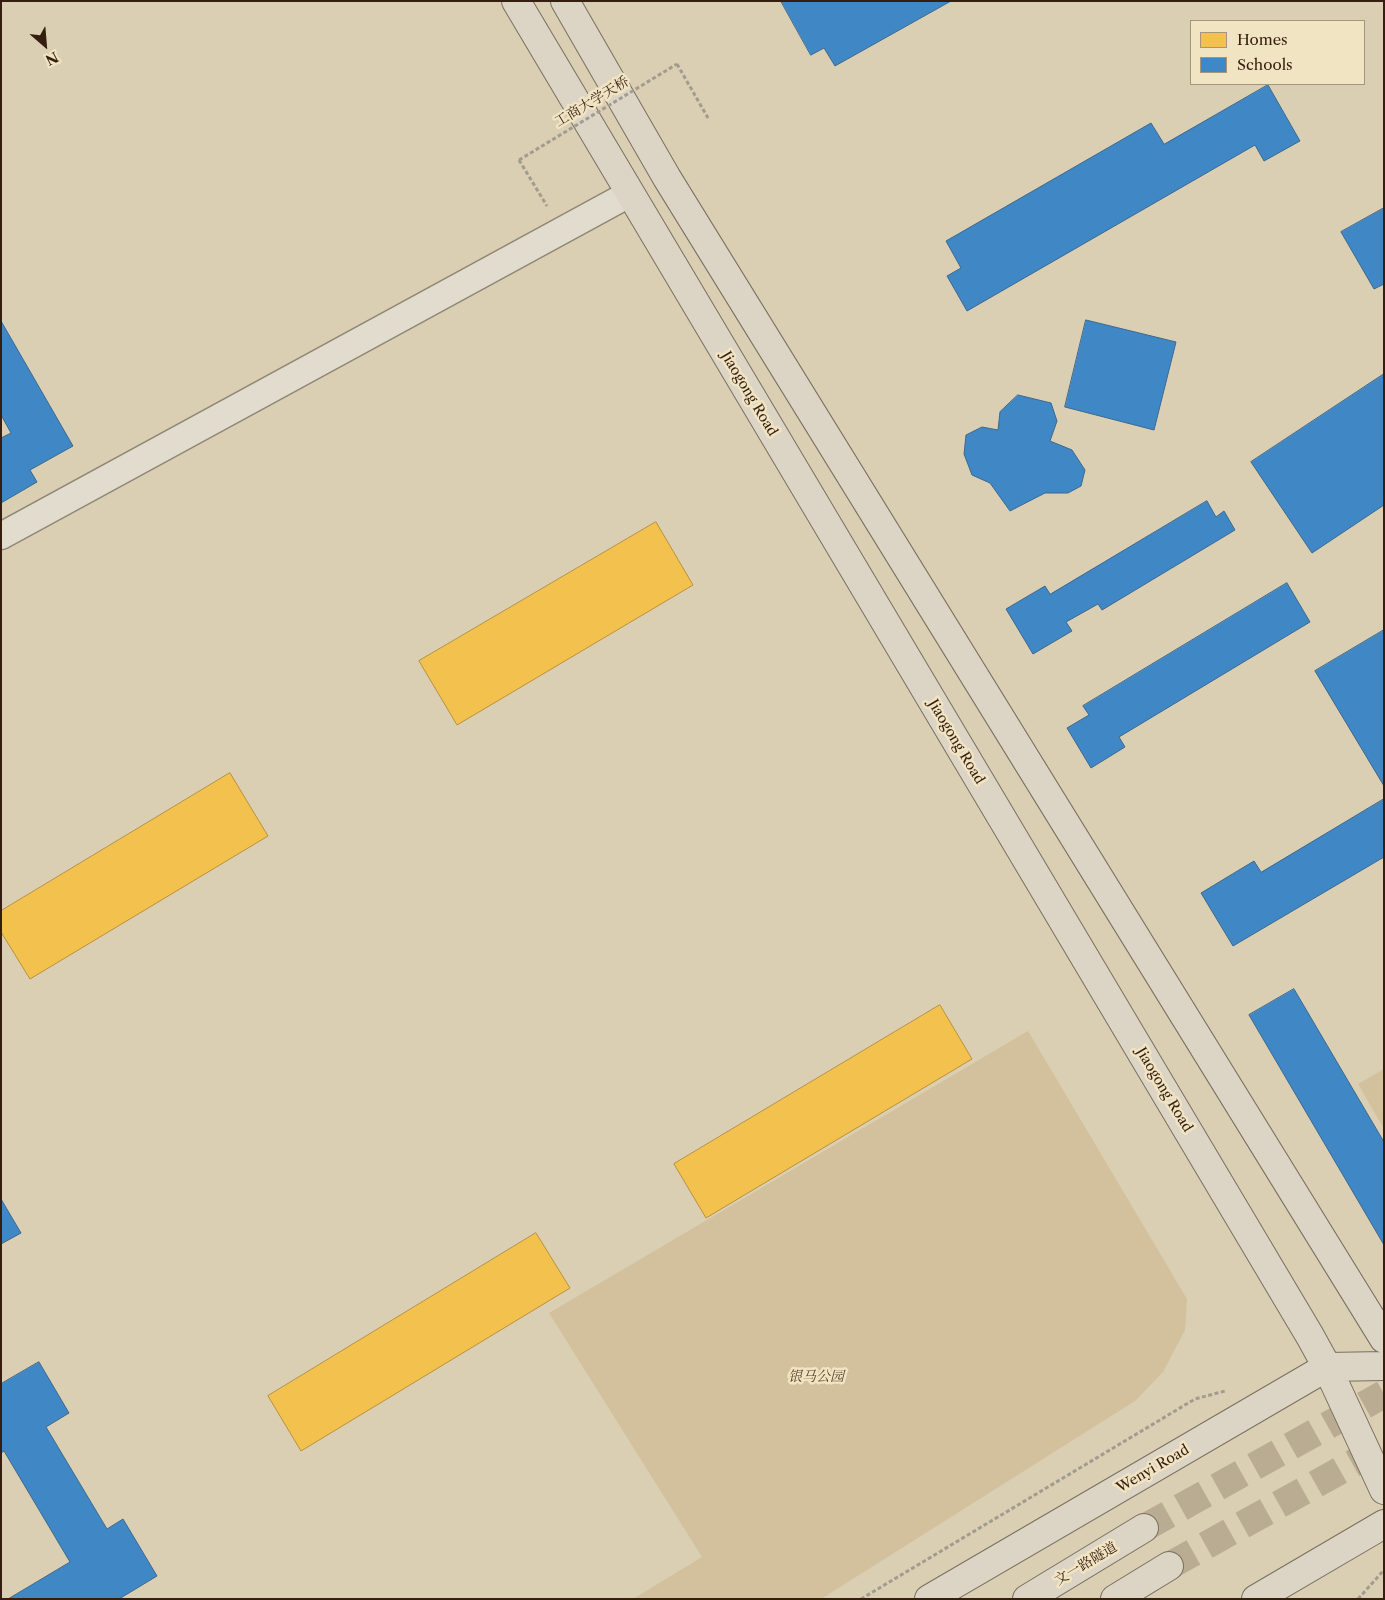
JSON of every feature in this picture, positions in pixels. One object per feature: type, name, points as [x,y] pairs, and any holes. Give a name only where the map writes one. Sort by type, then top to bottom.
[{"type":"main road","name":"Jiaogong Road","points":[[516,1],[1327,1367],[1384,1490]]},
{"type":"main road","points":[[565,1],[672,186],[1384,1339]]},
{"type":"main road","name":"Wenyi Road","points":[[929,1599],[1327,1367],[1384,1366]]},
{"type":"main road","points":[[1256,1599],[1384,1524]]},
{"type":"main road","name":"文一路隧道","points":[[1027,1599],[1144,1528]]},
{"type":"main road","points":[[1115,1599],[1169,1566]]},
{"type":"street","points":[[1,536],[629,194]]},
{"type":"path","name":"工商大学天桥","points":[[562,231],[519,160],[677,64],[708,118]]},
{"type":"path","points":[[1358,1599],[1384,1570]]},
{"type":"green space","name":"银马公园","points":[[1028,1031],[1187,1299],[1185,1330],[1163,1372],[1135,1401],[821,1599],[633,1599],[702,1557],[549,1313]]},
{"type":"green space","points":[[1384,1069],[1384,1129],[1358,1084]]},
{"type":"building: Homes","points":[[656,522],[693,585],[457,725],[419,661]]},
{"type":"building: Homes","points":[[230,773],[268,836],[30,979],[1,932],[1,911]]},
{"type":"building: Homes","points":[[940,1005],[972,1059],[706,1218],[674,1164]]},
{"type":"building: Homes","points":[[536,1233],[570,1288],[301,1451],[268,1396]]},
{"type":"building: Schools","points":[[781,1],[951,1],[835,66],[824,48],[811,55]]},
{"type":"building: Schools","points":[[1268,85],[1300,141],[1264,161],[1255,145],[967,311],[947,276],[961,268],[946,241],[1151,123],[1164,144]]},
{"type":"building: Schools","points":[[1384,208],[1384,284],[1374,289],[1341,232]]},
{"type":"building: Schools","points":[[1086,320],[1176,342],[1154,430],[1065,407]]},
{"type":"building: Schools","points":[[1,321],[73,446],[30,470],[37,482],[1,503],[1,438],[11,433],[1,415]]},
{"type":"building: Schools","points":[[1384,374],[1384,505],[1312,553],[1251,462]]},
{"type":"building: Schools","points":[[1018,395],[1051,403],[1057,421],[1050,441],[1072,450],[1085,470],[1081,486],[1068,493],[1045,493],[1010,511],[990,483],[972,475],[964,454],[966,435],[982,427],[998,430],[1000,412]]},
{"type":"building: Schools","points":[[1207,501],[1216,517],[1224,511],[1235,530],[1102,610],[1098,604],[1066,622],[1072,631],[1033,654],[1006,609],[1045,586],[1050,594]]},
{"type":"building: Schools","points":[[1287,583],[1310,622],[1119,737],[1125,747],[1091,768],[1067,728],[1089,715],[1083,706]]},
{"type":"building: Schools","points":[[1384,630],[1384,786],[1315,671]]},
{"type":"building: Schools","points":[[1384,799],[1384,857],[1233,946],[1201,893],[1254,861],[1261,872]]},
{"type":"building: Schools","points":[[1294,989],[1384,1142],[1384,1245],[1249,1015]]},
{"type":"building: Schools","points":[[1,1199],[21,1233],[1,1244]]},
{"type":"building: Schools","points":[[39,1362],[69,1413],[46,1427],[107,1529],[123,1519],[157,1576],[119,1599],[8,1599],[70,1562],[4,1451],[1,1453],[1,1384]]},
{"type":"tunnel","points":[[1144,1528],[1384,1394]]},
{"type":"tunnel","points":[[1169,1566],[1384,1446]]}]
